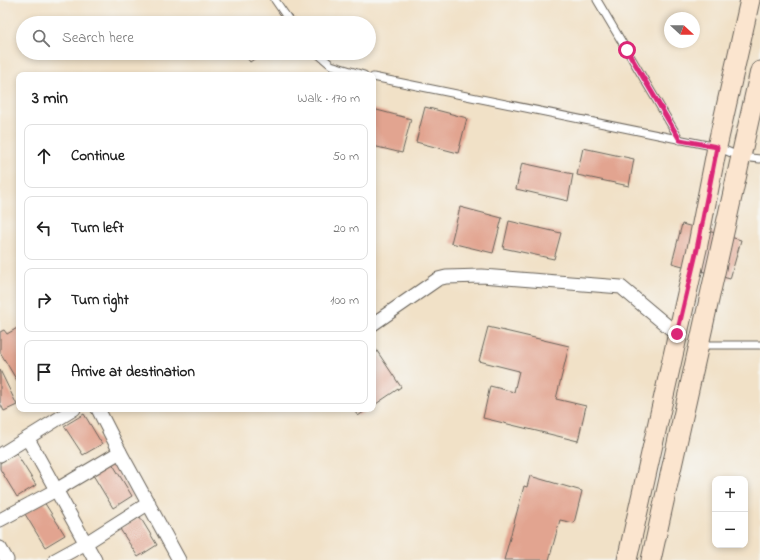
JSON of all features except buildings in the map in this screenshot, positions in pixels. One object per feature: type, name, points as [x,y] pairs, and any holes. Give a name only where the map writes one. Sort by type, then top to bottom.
[{"type":"main road","points":[[627,560],[697,249],[717,147],[750,0]]},
{"type":"main road","points":[[651,560],[760,71]]},
{"type":"street","points":[[376,322],[438,279],[446,277],[482,276],[621,287],[677,334]]},
{"type":"street","points":[[0,456],[69,412]]},
{"type":"street","points":[[100,412],[149,503],[177,559]]},
{"type":"street","points":[[28,439],[95,560]]},
{"type":"street","points":[[0,520],[56,490],[120,452]]},
{"type":"street","points":[[54,560],[86,543],[149,503]]},
{"type":"street","points":[[0,548],[7,560]]},
{"type":"lane","points":[[275,0],[286,16]]},
{"type":"lane","points":[[597,0],[680,140]]},
{"type":"lane","points":[[326,60],[332,65],[354,72]]},
{"type":"lane","points":[[376,78],[717,147],[741,157],[760,159]]},
{"type":"lane","points":[[699,345],[760,345]]},
{"type":"route","points":[[627,50],[680,140],[717,147],[697,249],[677,334]]}]
